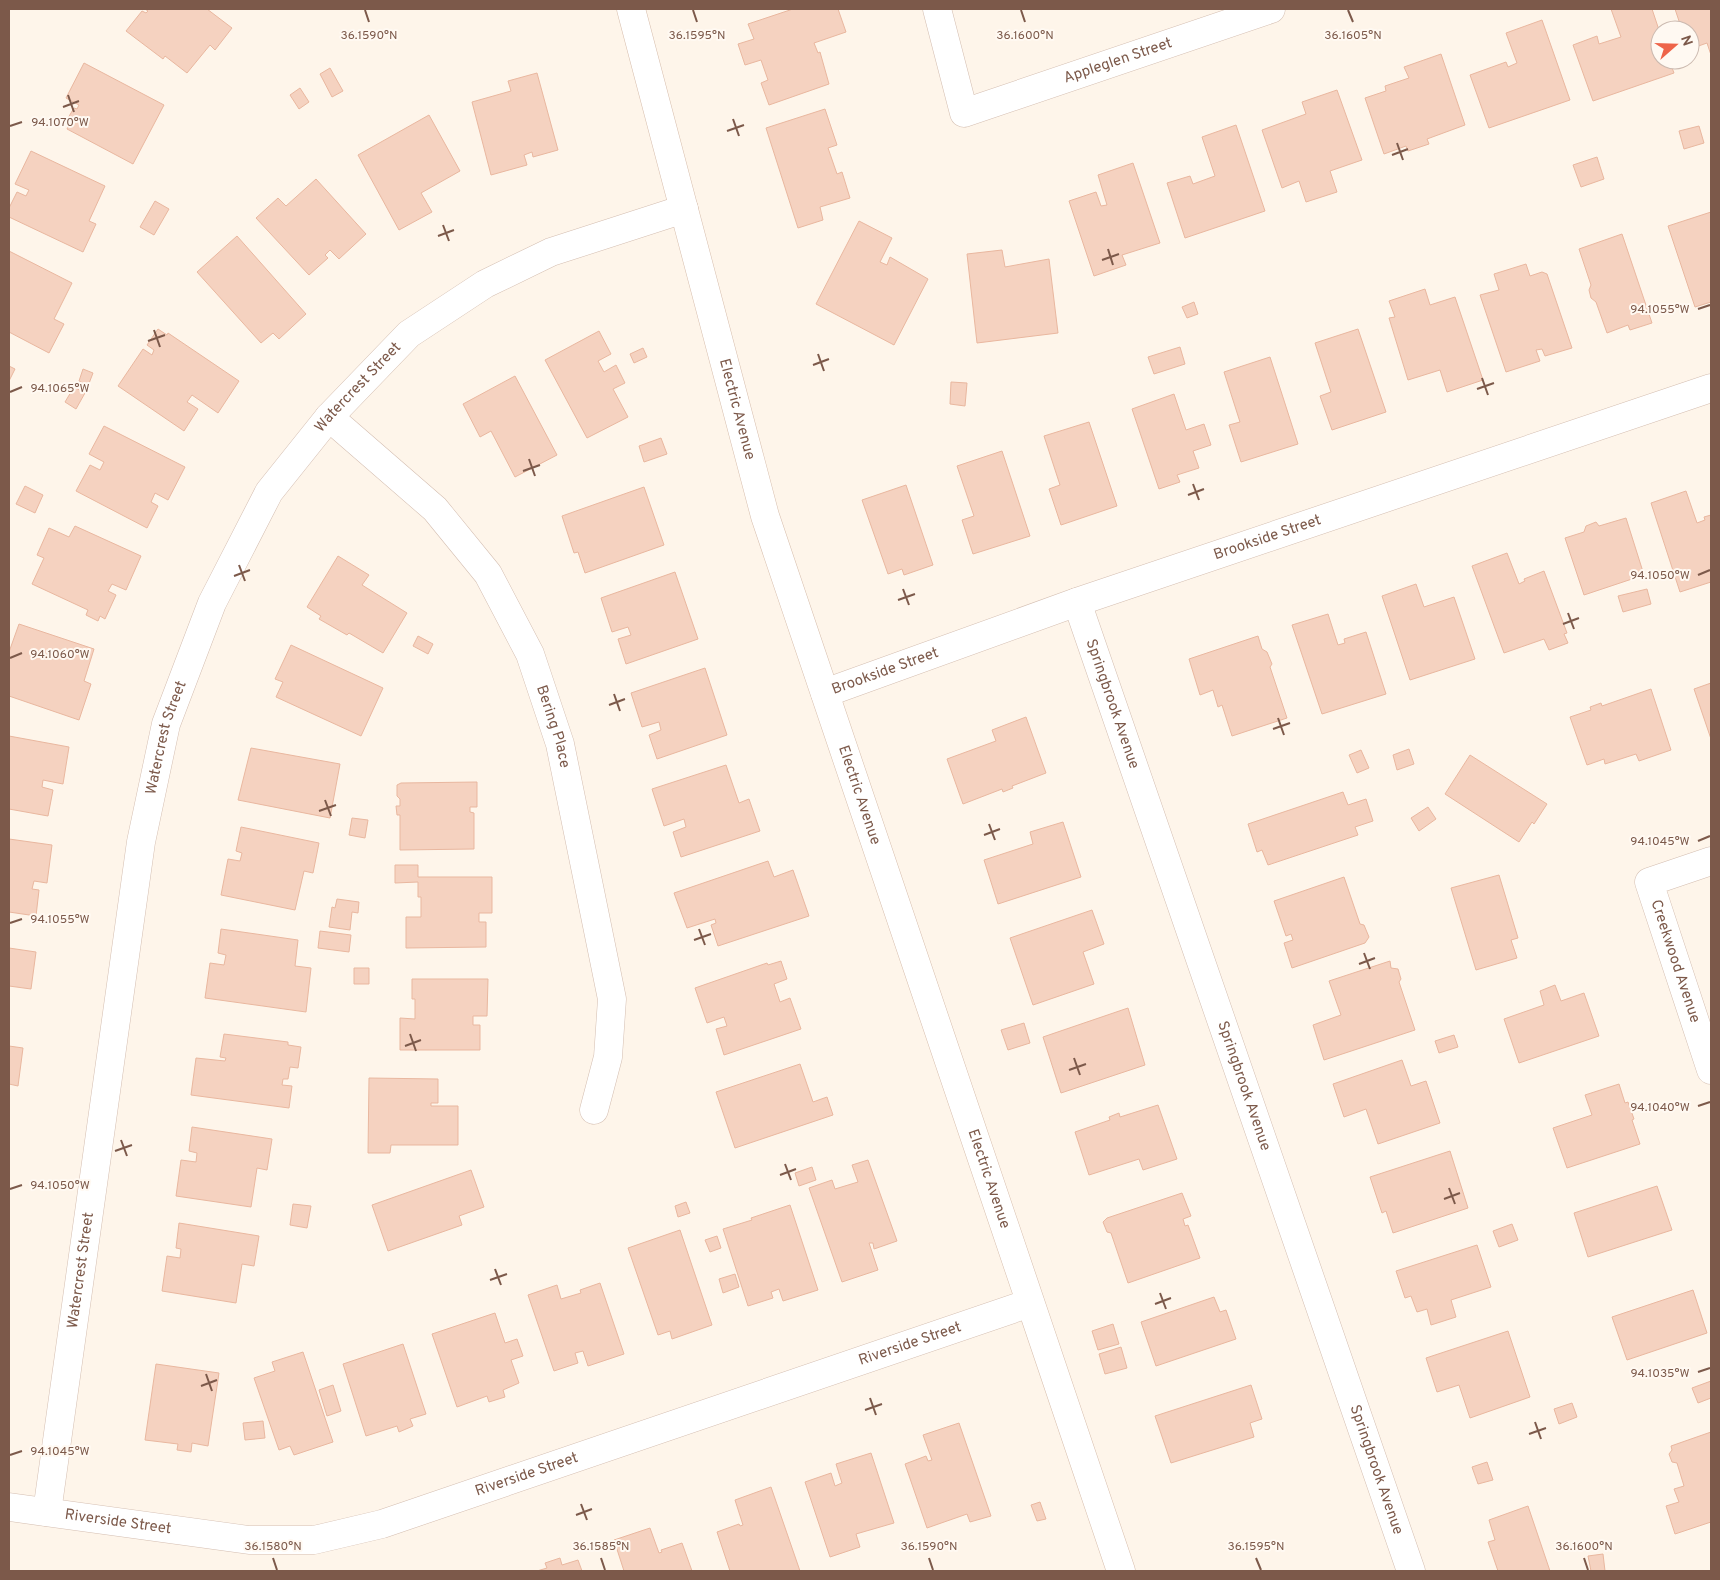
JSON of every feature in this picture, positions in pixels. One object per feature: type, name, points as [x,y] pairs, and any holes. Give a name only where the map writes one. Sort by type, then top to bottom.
[{"type":"street","name":"Electric Avenue","points":[[631,9],[765,516],[1121,1571]]},
{"type":"street","name":"Appleglen Street","points":[[937,9],[964,113],[1271,9]]},
{"type":"street","name":"Watercrest Street","points":[[47,1512],[141,842],[166,724],[212,602],[269,492],[329,417],[409,334],[484,284],[551,252],[684,209]]},
{"type":"street","name":"Brookside Street","points":[[825,693],[1077,602],[1711,388]]},
{"type":"street","name":"Bering Place","points":[[329,417],[435,509],[488,574],[530,654],[560,744],[612,999],[608,1057],[594,1110]]},
{"type":"street","name":"Springbrook Avenue","points":[[1077,602],[1411,1571]]},
{"type":"street","name":"Creekwood Avenue","points":[[1711,861],[1649,882],[1711,1070]]},
{"type":"street","name":"Riverside Street","points":[[9,1507],[248,1540],[314,1540],[382,1524],[1030,1303]]},
{"type":"building","points":[[145,9],[207,9],[232,28],[215,50],[210,45],[187,73],[165,56],[163,59],[126,31],[142,11],[146,13],[148,11]]},
{"type":"building","points":[[793,9],[838,9],[846,32],[814,43],[818,53],[820,52],[829,84],[769,105],[761,83],[768,80],[761,60],[745,65],[738,44],[754,39],[748,24]]},
{"type":"building","points":[[1611,9],[1652,9],[1656,20],[1650,20],[1650,70],[1673,70],[1674,73],[1593,101],[1573,45],[1597,36],[1599,44],[1621,37]]},
{"type":"building","points":[[1675,9],[1711,9],[1711,55],[1707,43],[1700,45],[1700,20],[1679,20]]},
{"type":"building","points":[[1542,20],[1570,100],[1489,128],[1470,75],[1506,62],[1508,67],[1517,63],[1506,33]]},
{"type":"building","points":[[1441,54],[1465,125],[1427,139],[1429,144],[1408,151],[1406,146],[1384,154],[1365,98],[1386,91],[1385,86],[1409,78],[1404,67]]},
{"type":"building","points":[[84,63],[164,105],[133,164],[67,129],[69,125],[65,123],[74,108],[77,109],[79,105],[66,98]]},
{"type":"building","points":[[330,68],[343,91],[332,97],[320,74]]},
{"type":"building","points":[[537,73],[558,150],[533,157],[532,152],[524,155],[527,165],[491,175],[472,102],[511,91],[508,81]]},
{"type":"building","points":[[300,88],[309,102],[299,109],[290,95]]},
{"type":"building","points":[[1337,90],[1362,160],[1330,171],[1337,192],[1306,202],[1299,181],[1282,188],[1262,130],[1306,114],[1302,102]]},
{"type":"building","points":[[825,109],[837,145],[828,148],[837,174],[842,172],[850,198],[820,207],[823,220],[798,228],[766,128]]},
{"type":"building","points":[[429,115],[460,171],[421,193],[432,212],[399,230],[358,155]]},
{"type":"building","points":[[1236,125],[1265,211],[1185,238],[1167,183],[1190,176],[1193,184],[1215,176],[1202,137]]},
{"type":"building","points":[[1699,126],[1704,143],[1684,149],[1679,131]]},
{"type":"building","points":[[31,151],[105,186],[89,221],[96,224],[83,252],[9,217],[9,208],[17,192],[26,196],[29,190],[15,184]]},
{"type":"building","points":[[1597,157],[1604,179],[1581,187],[1573,165]]},
{"type":"building","points":[[1133,163],[1160,243],[1122,255],[1126,265],[1094,276],[1069,201],[1096,192],[1101,206],[1107,205],[1098,175]]},
{"type":"building","points":[[316,179],[366,234],[339,259],[330,250],[325,255],[328,258],[309,275],[256,218],[278,198],[286,206]]},
{"type":"building","points":[[155,201],[169,209],[154,235],[140,227]]},
{"type":"building","points":[[1711,212],[1711,302],[1695,307],[1668,226]]},
{"type":"building","points":[[859,221],[892,238],[880,262],[887,265],[890,257],[928,279],[894,345],[816,304]]},
{"type":"building","points":[[1622,234],[1652,323],[1630,330],[1628,325],[1607,333],[1596,302],[1591,298],[1589,290],[1591,285],[1579,249]]},
{"type":"building","points":[[237,236],[306,314],[279,339],[273,333],[261,343],[197,272]]},
{"type":"building","points":[[1002,250],[1005,267],[1049,259],[1058,333],[977,343],[967,254]]},
{"type":"building","points":[[9,251],[72,283],[54,319],[64,324],[49,353],[9,332]]},
{"type":"building","points":[[1526,264],[1530,276],[1542,272],[1547,274],[1572,348],[1545,356],[1542,349],[1536,350],[1540,361],[1506,372],[1480,295],[1499,290],[1494,274]]},
{"type":"building","points":[[1425,289],[1430,305],[1455,297],[1483,380],[1447,392],[1440,370],[1408,380],[1389,318],[1395,317],[1389,301]]},
{"type":"building","points":[[1194,302],[1198,314],[1187,318],[1182,307]]},
{"type":"building","points":[[158,329],[167,335],[168,333],[239,381],[218,413],[192,395],[187,402],[198,409],[184,431],[118,386],[143,349],[152,355],[154,350],[147,345]]},
{"type":"building","points":[[1358,329],[1386,412],[1332,430],[1320,396],[1331,392],[1315,343]]},
{"type":"building","points":[[599,331],[611,354],[598,361],[604,372],[616,365],[625,383],[613,389],[628,417],[587,438],[545,360]]},
{"type":"building","points":[[1180,347],[1185,364],[1154,374],[1148,357]]},
{"type":"building","points":[[643,348],[647,357],[634,363],[630,354]]},
{"type":"building","points":[[1270,357],[1298,444],[1241,462],[1229,425],[1240,422],[1224,372]]},
{"type":"building","points":[[9,366],[15,369],[9,381]]},
{"type":"building","points":[[83,369],[93,373],[88,386],[79,381]]},
{"type":"building","points":[[515,376],[557,455],[515,477],[491,431],[480,437],[463,404]]},
{"type":"building","points":[[951,382],[967,383],[965,406],[950,404]]},
{"type":"building","points":[[74,387],[85,393],[76,409],[65,402]]},
{"type":"building","points":[[1174,394],[1186,430],[1204,424],[1211,445],[1193,451],[1199,468],[1177,475],[1180,482],[1159,489],[1132,409]]},
{"type":"building","points":[[1089,422],[1117,506],[1061,525],[1049,489],[1060,485],[1044,436]]},
{"type":"building","points":[[104,426],[185,467],[168,500],[155,493],[151,502],[158,506],[147,528],[76,491],[90,465],[100,470],[104,462],[89,454]]},
{"type":"building","points":[[661,438],[667,454],[644,462],[639,446]]},
{"type":"building","points":[[1002,451],[1030,536],[973,554],[962,520],[974,516],[957,466]]},
{"type":"building","points":[[906,485],[933,565],[904,575],[902,569],[888,574],[862,500]]},
{"type":"building","points":[[25,486],[43,495],[35,513],[16,504]]},
{"type":"building","points":[[644,487],[664,545],[585,573],[578,552],[574,553],[562,516]]},
{"type":"building","points":[[1686,491],[1697,523],[1705,520],[1704,517],[1711,515],[1711,582],[1680,592],[1651,503]]},
{"type":"building","points":[[1626,518],[1644,575],[1584,595],[1565,538],[1584,532],[1586,526],[1596,522],[1599,526]]},
{"type":"building","points":[[75,526],[141,556],[126,590],[112,584],[108,591],[116,595],[105,619],[100,616],[98,621],[86,615],[88,610],[32,584],[44,558],[37,555],[49,528],[69,537]]},
{"type":"building","points":[[1507,553],[1519,584],[1525,581],[1524,579],[1544,571],[1567,633],[1564,634],[1568,643],[1549,650],[1544,639],[1504,653],[1472,566]]},
{"type":"building","points":[[338,556],[369,575],[362,585],[407,613],[383,653],[349,633],[347,635],[319,619],[321,616],[307,607]]},
{"type":"building","points":[[675,572],[698,639],[626,664],[618,639],[631,635],[628,627],[612,632],[601,598]]},
{"type":"building","points":[[1416,584],[1424,607],[1454,597],[1475,659],[1410,680],[1382,596]]},
{"type":"building","points":[[1647,589],[1651,604],[1623,612],[1618,596]]},
{"type":"building","points":[[1328,614],[1338,645],[1345,643],[1344,639],[1366,632],[1386,694],[1322,714],[1292,625]]},
{"type":"building","points":[[19,624],[94,649],[84,681],[91,684],[79,720],[9,696],[9,652]]},
{"type":"building","points":[[418,636],[433,644],[428,654],[413,646]]},
{"type":"building","points":[[1258,636],[1262,649],[1267,652],[1272,664],[1270,667],[1287,718],[1232,736],[1222,705],[1218,707],[1213,690],[1200,695],[1189,659]]},
{"type":"building","points":[[291,645],[383,688],[361,736],[276,697],[283,682],[275,679]]},
{"type":"building","points":[[705,668],[727,735],[657,759],[649,735],[661,730],[659,722],[642,727],[631,693]]},
{"type":"building","points":[[1711,683],[1711,739],[1694,689]]},
{"type":"building","points":[[1651,689],[1671,750],[1639,761],[1636,754],[1605,764],[1604,759],[1587,765],[1570,717],[1591,710],[1590,707],[1601,703],[1602,706]]},
{"type":"building","points":[[1026,717],[1046,773],[1012,786],[1013,788],[1003,792],[1002,789],[963,804],[947,759],[996,741],[992,730]]},
{"type":"building","points":[[9,736],[69,747],[63,784],[43,780],[42,787],[53,790],[48,816],[9,809]]},
{"type":"building","points":[[251,748],[340,764],[330,818],[238,800]]},
{"type":"building","points":[[1409,749],[1414,764],[1397,770],[1393,755]]},
{"type":"building","points":[[1361,750],[1369,768],[1357,773],[1349,755]]},
{"type":"building","points":[[1470,755],[1547,804],[1519,842],[1445,794]]},
{"type":"building","points":[[726,765],[739,803],[749,799],[760,831],[681,857],[673,832],[686,827],[684,819],[664,826],[652,789]]},
{"type":"building","points":[[477,782],[477,807],[470,807],[470,812],[474,813],[474,849],[400,850],[400,815],[397,815],[396,806],[400,806],[400,799],[397,796],[397,785],[401,783]]},
{"type":"building","points":[[1343,792],[1348,805],[1366,799],[1373,821],[1355,827],[1358,835],[1268,865],[1262,850],[1257,852],[1248,824]]},
{"type":"building","points":[[1428,807],[1436,819],[1419,831],[1411,818]]},
{"type":"building","points":[[352,818],[368,820],[365,838],[349,835]]},
{"type":"building","points":[[1063,822],[1081,877],[998,904],[984,860],[1033,844],[1030,832]]},
{"type":"building","points":[[241,827],[319,843],[313,873],[304,871],[295,910],[221,895],[228,859],[240,861],[242,853],[236,851]]},
{"type":"building","points":[[9,839],[52,845],[47,883],[34,881],[32,889],[39,890],[36,916],[9,912]]},
{"type":"building","points":[[768,861],[774,877],[793,870],[809,916],[718,946],[711,925],[716,923],[715,919],[687,928],[674,893]]},
{"type":"building","points":[[395,865],[418,865],[418,877],[492,877],[492,913],[479,913],[479,922],[486,922],[486,947],[406,948],[406,917],[421,917],[421,897],[418,897],[418,882],[395,883]]},
{"type":"building","points":[[1499,875],[1518,938],[1511,940],[1517,958],[1476,970],[1451,888]]},
{"type":"building","points":[[1344,877],[1360,924],[1364,925],[1369,937],[1365,943],[1292,968],[1284,943],[1293,940],[1291,934],[1286,936],[1274,901]]},
{"type":"building","points":[[337,899],[359,902],[358,913],[352,912],[350,930],[329,927],[332,907],[335,908]]},
{"type":"building","points":[[1092,910],[1104,944],[1083,952],[1094,984],[1033,1005],[1010,938]]},
{"type":"building","points":[[221,929],[298,940],[295,966],[311,968],[306,1012],[205,998],[210,963],[224,965],[226,955],[218,953]]},
{"type":"building","points":[[320,931],[351,935],[349,952],[318,948]]},
{"type":"building","points":[[9,948],[36,952],[31,989],[9,986]]},
{"type":"building","points":[[781,961],[787,979],[774,984],[780,1002],[790,998],[801,1029],[724,1055],[716,1029],[727,1026],[724,1017],[707,1023],[695,988],[767,963],[768,965]]},
{"type":"building","points":[[1390,961],[1391,968],[1398,969],[1401,979],[1399,982],[1415,1030],[1324,1060],[1313,1025],[1341,1015],[1329,981]]},
{"type":"building","points":[[354,968],[369,968],[369,984],[354,984]]},
{"type":"building","points":[[412,979],[488,979],[487,1016],[473,1016],[473,1025],[480,1025],[480,1050],[400,1050],[400,1018],[415,1019]]},
{"type":"building","points":[[1555,985],[1561,1001],[1584,993],[1599,1036],[1519,1063],[1504,1019],[1544,1005],[1540,991]]},
{"type":"building","points":[[1128,1008],[1145,1065],[1061,1093],[1043,1037]]},
{"type":"building","points":[[1024,1023],[1030,1043],[1008,1050],[1001,1030]]},
{"type":"building","points":[[224,1034],[288,1042],[288,1045],[301,1047],[298,1068],[290,1067],[288,1079],[283,1079],[282,1085],[292,1086],[289,1108],[191,1095],[196,1058],[225,1061],[226,1058],[220,1057]]},
{"type":"building","points":[[1454,1035],[1458,1047],[1439,1053],[1435,1041]]},
{"type":"building","points":[[9,1046],[23,1048],[18,1086],[9,1084]]},
{"type":"building","points":[[1402,1060],[1411,1086],[1426,1081],[1440,1123],[1378,1144],[1366,1109],[1344,1117],[1333,1084]]},
{"type":"building","points":[[800,1064],[813,1102],[827,1097],[833,1115],[735,1148],[716,1092]]},
{"type":"building","points":[[369,1078],[438,1079],[438,1103],[431,1103],[431,1106],[458,1106],[458,1145],[391,1145],[390,1153],[368,1153]]},
{"type":"building","points":[[1619,1084],[1625,1103],[1628,1102],[1634,1119],[1632,1120],[1640,1144],[1567,1168],[1553,1128],[1592,1115],[1585,1095]]},
{"type":"building","points":[[1158,1105],[1177,1159],[1143,1170],[1139,1159],[1089,1175],[1075,1132],[1110,1120],[1109,1117],[1119,1113],[1120,1117]]},
{"type":"building","points":[[192,1127],[272,1139],[267,1170],[257,1168],[251,1207],[176,1196],[181,1160],[196,1162],[197,1153],[189,1151]]},
{"type":"building","points":[[1450,1151],[1468,1208],[1393,1233],[1386,1211],[1382,1213],[1370,1177]]},
{"type":"building","points":[[868,1160],[897,1241],[874,1249],[873,1243],[869,1243],[878,1270],[842,1282],[809,1188],[832,1180],[835,1189],[858,1182],[852,1165]]},
{"type":"building","points":[[812,1167],[816,1180],[799,1186],[795,1173]]},
{"type":"building","points":[[471,1170],[484,1207],[459,1216],[462,1225],[388,1251],[372,1205]]},
{"type":"building","points":[[1657,1186],[1672,1230],[1588,1257],[1574,1213]]},
{"type":"building","points":[[1182,1193],[1191,1216],[1183,1219],[1185,1226],[1188,1225],[1200,1258],[1128,1283],[1111,1233],[1107,1232],[1103,1222],[1107,1218]]},
{"type":"building","points":[[686,1202],[690,1213],[678,1217],[675,1206]]},
{"type":"building","points":[[293,1204],[311,1206],[307,1228],[290,1225]]},
{"type":"building","points":[[790,1205],[818,1290],[783,1301],[779,1289],[771,1292],[773,1298],[748,1306],[723,1229]]},
{"type":"building","points":[[179,1223],[259,1236],[254,1266],[242,1264],[236,1303],[162,1291],[167,1256],[180,1258],[181,1249],[176,1248]]},
{"type":"building","points":[[1512,1224],[1518,1240],[1499,1247],[1493,1231]]},
{"type":"building","points":[[680,1230],[712,1325],[672,1339],[670,1331],[658,1335],[628,1248]]},
{"type":"building","points":[[717,1236],[721,1248],[710,1252],[705,1240]]},
{"type":"building","points":[[1477,1245],[1491,1287],[1451,1300],[1456,1317],[1431,1325],[1427,1309],[1417,1312],[1411,1296],[1405,1298],[1396,1271]]},
{"type":"building","points":[[735,1274],[739,1287],[723,1293],[719,1279]]},
{"type":"building","points":[[600,1283],[624,1354],[588,1366],[583,1351],[575,1353],[578,1363],[554,1371],[528,1295],[557,1285],[561,1299],[581,1293],[580,1290]]},
{"type":"building","points":[[1693,1290],[1707,1333],[1627,1360],[1612,1317]]},
{"type":"building","points":[[1214,1297],[1220,1312],[1226,1310],[1236,1339],[1156,1366],[1141,1322]]},
{"type":"building","points":[[495,1313],[505,1343],[517,1339],[523,1356],[511,1360],[519,1383],[503,1390],[505,1397],[489,1402],[487,1396],[457,1407],[432,1334]]},
{"type":"building","points":[[1113,1324],[1119,1344],[1098,1350],[1092,1331]]},
{"type":"building","points":[[1508,1331],[1530,1397],[1470,1418],[1459,1385],[1437,1392],[1426,1358]]},
{"type":"building","points":[[403,1344],[426,1414],[410,1419],[413,1426],[399,1432],[397,1426],[366,1436],[343,1364]]},
{"type":"building","points":[[1121,1347],[1127,1368],[1105,1374],[1099,1354]]},
{"type":"building","points":[[303,1352],[333,1442],[294,1455],[290,1446],[279,1450],[254,1378],[275,1371],[272,1362]]},
{"type":"building","points":[[156,1364],[219,1373],[208,1446],[192,1443],[191,1452],[177,1450],[178,1444],[145,1440]]},
{"type":"building","points":[[1711,1381],[1711,1398],[1698,1403],[1692,1388]]},
{"type":"building","points":[[333,1385],[341,1411],[327,1416],[319,1390]]},
{"type":"building","points":[[1251,1385],[1262,1419],[1250,1423],[1254,1437],[1171,1463],[1155,1416]]},
{"type":"building","points":[[1572,1403],[1577,1417],[1559,1424],[1554,1409]]},
{"type":"building","points":[[263,1421],[265,1438],[245,1440],[243,1423]]},
{"type":"building","points":[[959,1423],[991,1516],[970,1522],[967,1514],[927,1528],[905,1464],[926,1456],[928,1461],[932,1460],[923,1435]]},
{"type":"building","points":[[1711,1432],[1711,1522],[1675,1534],[1666,1506],[1679,1502],[1674,1489],[1684,1486],[1677,1463],[1672,1462],[1669,1454],[1672,1450],[1671,1446]]},
{"type":"building","points":[[871,1453],[894,1523],[856,1534],[860,1547],[830,1557],[805,1482],[831,1473],[835,1486],[842,1483],[836,1464]]},
{"type":"building","points":[[1487,1462],[1493,1480],[1478,1484],[1472,1467]]},
{"type":"building","points":[[771,1487],[800,1571],[730,1571],[717,1532],[739,1524],[740,1526],[743,1525],[735,1500]]},
{"type":"building","points":[[1040,1502],[1046,1519],[1037,1521],[1031,1505]]},
{"type":"building","points":[[1528,1506],[1550,1571],[1498,1571],[1488,1542],[1495,1540],[1489,1520]]},
{"type":"building","points":[[650,1528],[659,1553],[662,1552],[661,1550],[682,1543],[692,1571],[624,1571],[614,1540]]},
{"type":"building","points":[[1603,1554],[1605,1571],[1591,1571],[1588,1556]]},
{"type":"building","points":[[560,1558],[562,1565],[578,1560],[582,1571],[537,1571],[547,1568],[545,1563]]}]
